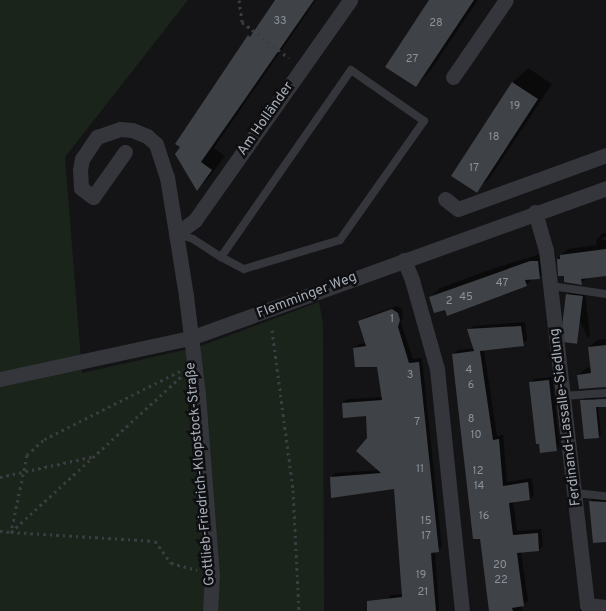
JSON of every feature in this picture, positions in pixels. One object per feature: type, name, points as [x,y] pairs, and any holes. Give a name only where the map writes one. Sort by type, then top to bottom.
[{"type":"street","name":"Am Holländer","points":[[176,234],[195,220],[350,0]]},
{"type":"street","points":[[453,77],[506,0]]},
{"type":"street","points":[[125,152],[94,197],[81,188],[80,170],[82,158],[96,137],[120,129],[132,130],[147,136],[156,144],[163,159],[186,296],[190,338]]},
{"type":"street","points":[[445,199],[458,209],[606,155]]},
{"type":"street","name":"Flemminger Weg","points":[[0,379],[190,338],[535,212],[606,188]]},
{"type":"street","name":"Ferdinand-Lassalle-Siedlung","points":[[535,212],[544,241],[551,286],[587,605],[606,607]]},
{"type":"street","points":[[404,260],[412,280],[437,369],[462,611]]},
{"type":"street","name":"Gottlieb-Friedrich-Klopstock-Straße","points":[[190,338],[194,364],[212,574],[210,611]]},
{"type":"lane","points":[[176,234],[193,239],[221,257],[244,269],[340,240],[424,121],[351,70],[221,257]]},
{"type":"lane","points":[[551,286],[606,294]]},
{"type":"lane","points":[[564,396],[606,393]]},
{"type":"lane","points":[[575,493],[606,496]]},
{"type":"path","points":[[239,0],[242,22],[303,67]]},
{"type":"path","points":[[272,330],[293,490],[299,611]]},
{"type":"path","points":[[11,532],[194,364]]},
{"type":"path","points":[[11,532],[22,472],[28,455],[43,440],[194,364]]},
{"type":"path","points":[[0,477],[96,456]]},
{"type":"path","points":[[0,531],[155,541],[171,562],[212,574]]},
{"type":"shaded area","points":[[0,0],[188,0],[65,157],[82,373],[198,347],[319,302],[323,324],[324,611],[0,611]]},
{"type":"building","points":[[275,0],[314,0],[201,162],[212,170],[197,191],[175,154],[180,147],[175,144],[248,35],[250,37]]},
{"type":"building","points":[[429,0],[474,0],[416,87],[385,67]]},
{"type":"building","points":[[512,82],[538,99],[477,193],[451,176]]},
{"type":"building","points":[[606,249],[606,276],[581,279],[582,285],[564,282],[564,276],[558,276],[557,259],[560,259],[560,255]]},
{"type":"building","points":[[530,261],[538,261],[540,279],[525,280],[527,286],[447,316],[445,310],[434,313],[429,297]]},
{"type":"building","points":[[566,294],[583,296],[577,344],[560,342]]},
{"type":"building","points":[[392,309],[398,313],[400,320],[398,327],[409,363],[419,362],[439,552],[431,553],[436,611],[367,611],[367,601],[402,597],[394,489],[331,498],[330,477],[381,473],[356,451],[367,438],[366,416],[343,418],[342,403],[382,400],[377,367],[355,367],[353,348],[366,346],[358,321]]},
{"type":"building","points":[[521,326],[524,346],[480,351],[493,440],[499,439],[503,486],[528,482],[530,500],[509,503],[513,535],[538,533],[539,551],[517,553],[524,606],[512,608],[513,611],[489,611],[480,539],[473,539],[452,354],[474,351],[467,329]]},
{"type":"building","points":[[606,345],[606,387],[579,389],[577,375],[591,373],[588,347]]},
{"type":"building","points":[[549,380],[557,451],[540,453],[539,444],[536,444],[529,382]]},
{"type":"building","points":[[606,399],[606,407],[596,407],[599,438],[584,439],[580,400]]},
{"type":"building","points":[[589,501],[606,502],[606,542],[593,543]]}]
